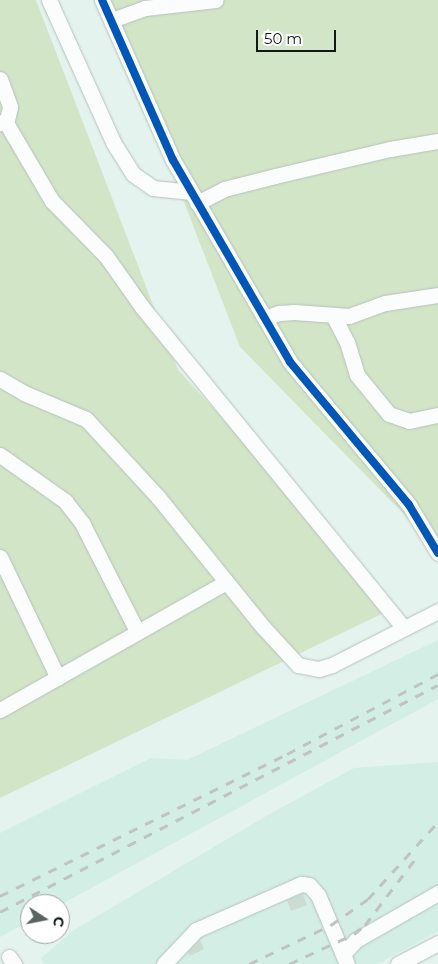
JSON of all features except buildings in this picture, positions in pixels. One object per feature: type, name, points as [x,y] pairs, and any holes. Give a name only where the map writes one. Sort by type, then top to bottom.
[{"type":"street","points":[[49,0],[113,142],[133,174],[153,188],[194,198],[275,176],[390,149],[438,141]]},
{"type":"street","points":[[102,0],[173,160],[290,362],[409,506],[438,553]]},
{"type":"street","points":[[112,20],[145,8],[216,0]]},
{"type":"street","points":[[0,79],[10,107],[2,122],[52,201],[106,256],[142,307],[403,627]]},
{"type":"street","points":[[265,318],[279,313],[294,312],[334,317],[349,316],[385,303],[438,295]]},
{"type":"street","points":[[334,317],[347,342],[357,375],[390,414],[409,421],[438,415]]},
{"type":"street","points":[[0,379],[24,393],[86,419],[158,497],[226,582],[298,665],[319,669],[332,665],[403,627],[438,611]]},
{"type":"street","points":[[0,455],[71,508],[82,523],[137,631]]},
{"type":"street","points":[[0,557],[58,678]]},
{"type":"street","points":[[0,710],[226,582]]},
{"type":"street","points":[[164,964],[196,930],[302,884],[309,885],[318,895],[345,959]]},
{"type":"street","points":[[345,959],[356,940],[438,893]]},
{"type":"street","points":[[398,964],[438,943]]},
{"type":"shaded area","points":[[0,0],[36,0],[178,370],[396,607],[0,798]]},
{"type":"shaded area","points":[[106,0],[438,0],[438,549],[240,347]]},
{"type":"shaded area","points":[[438,640],[438,699],[70,900],[70,894],[20,894],[20,926],[0,937],[0,833],[151,758],[187,760]]},
{"type":"shaded area","points":[[438,762],[438,931],[378,964],[44,964],[41,958],[58,944],[70,944],[70,933],[74,930],[266,816],[354,768]]},
{"type":"railway","points":[[0,896],[287,754],[438,674]]},
{"type":"railway","points":[[0,912],[438,685]]},
{"type":"railway","points":[[249,964],[331,925],[368,899],[438,822]]},
{"type":"railway","points":[[289,964],[354,934],[365,925],[419,854]]},
{"type":"cycle path","points":[[102,0],[173,160],[290,362],[409,505],[438,553]]}]
